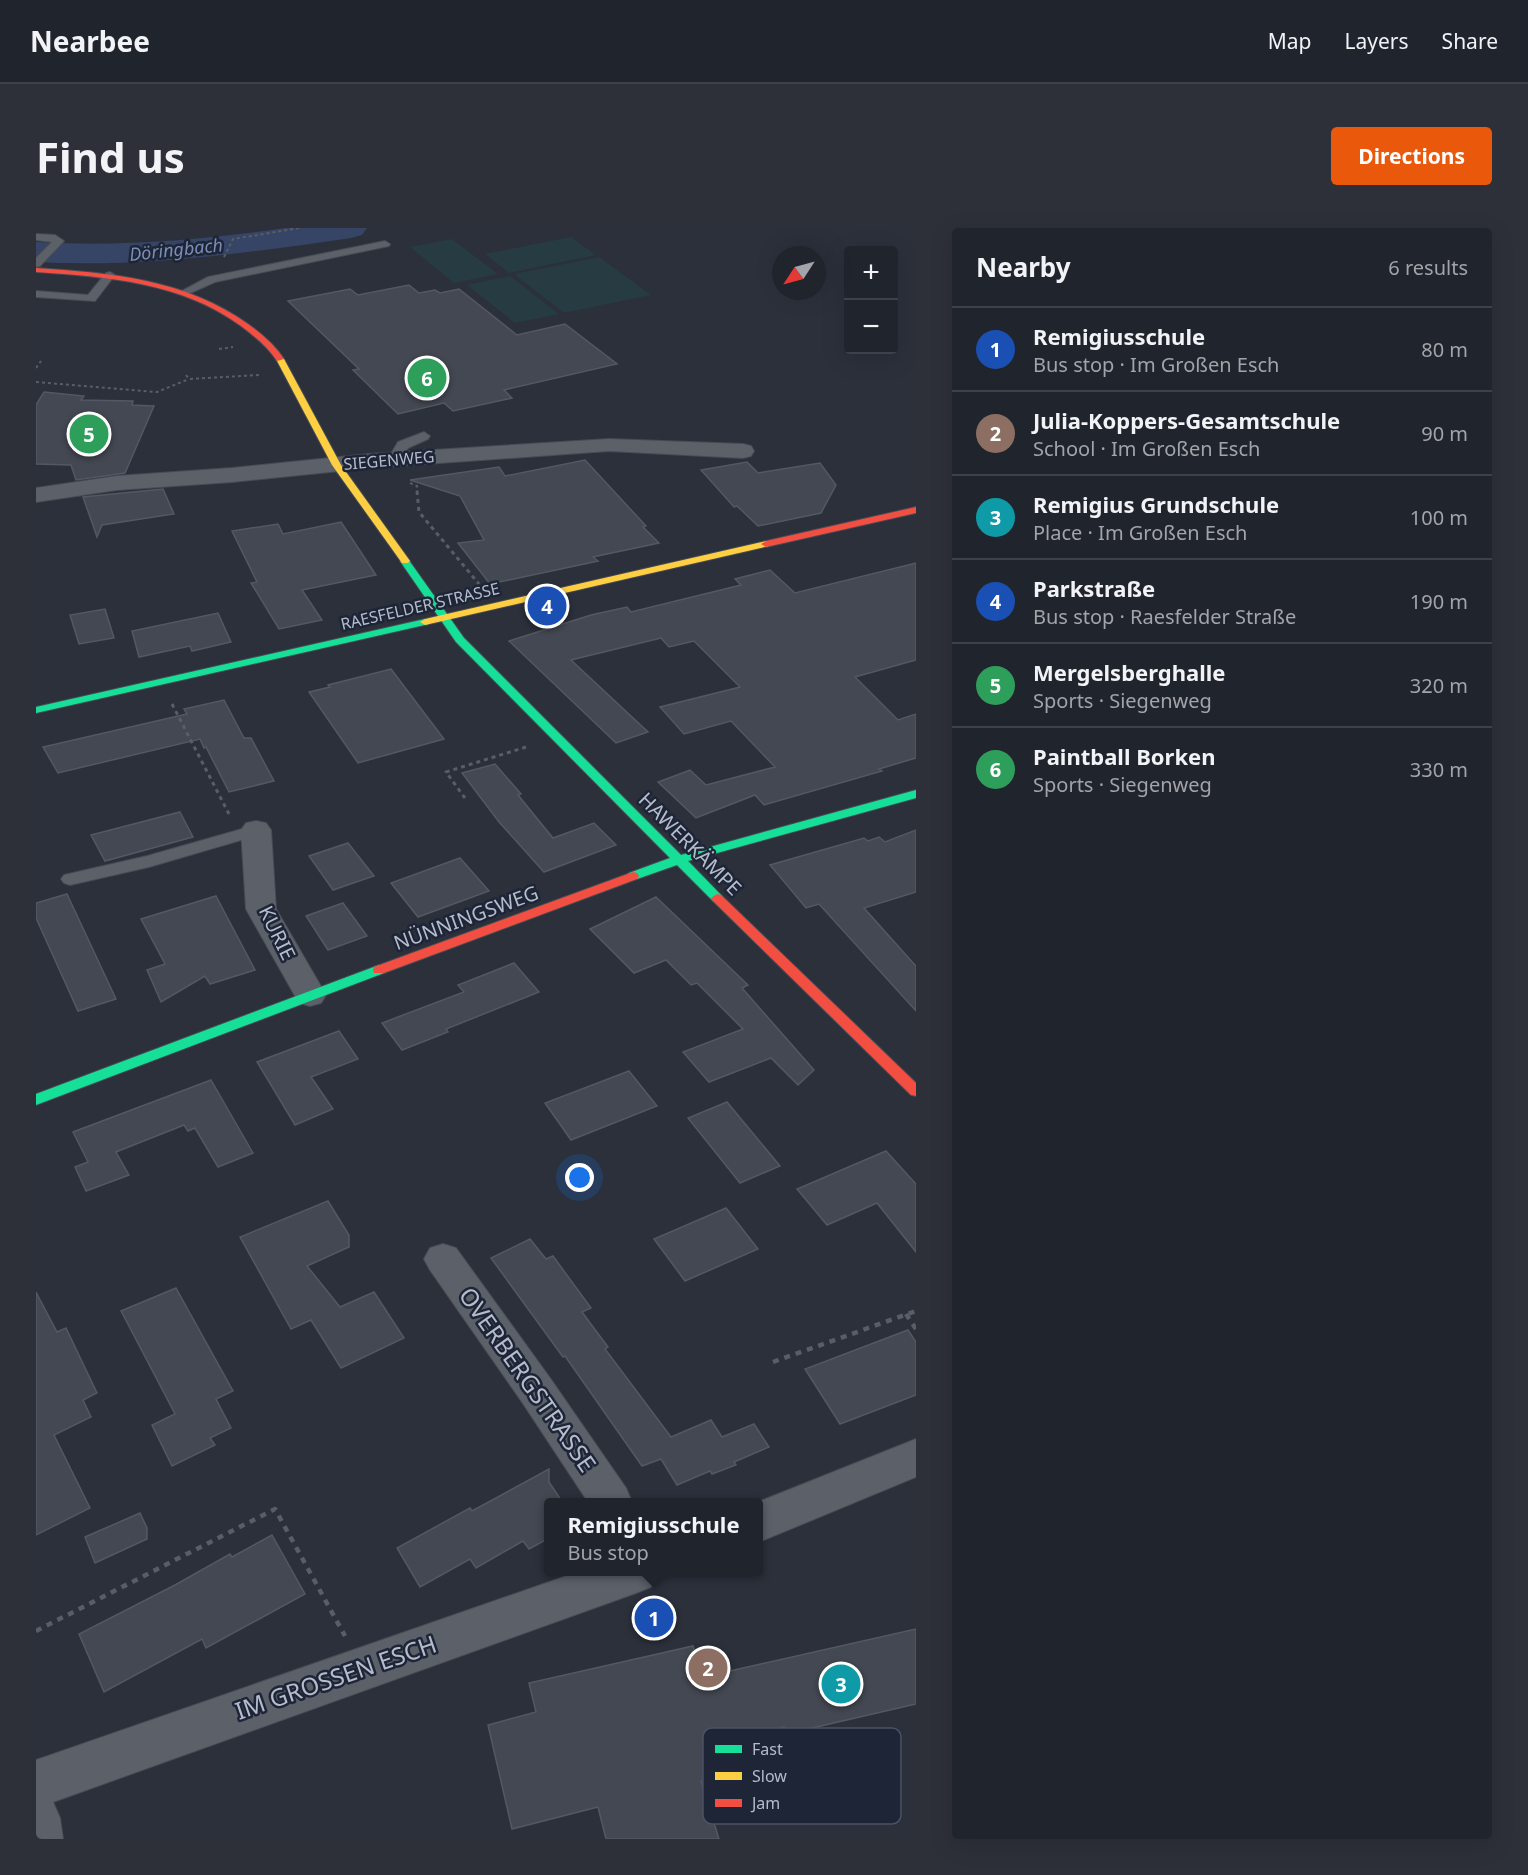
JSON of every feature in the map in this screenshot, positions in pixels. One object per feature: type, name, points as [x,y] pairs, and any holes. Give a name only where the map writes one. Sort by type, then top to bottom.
[{"type":"street","name":"HAWERKÄMPE","points":[[38,264],[159,284],[186,292],[237,317],[275,350],[337,465],[460,640],[678,860],[916,1091]]},
{"type":"street","name":"SIEGENWEG","points":[[36,495],[117,483],[369,461],[609,445],[743,451]]},
{"type":"street","name":"RAESFELDER STRASSE","points":[[36,710],[916,510]]},
{"type":"street","name":"NÜNNINGSWEG","points":[[36,1100],[310,995],[678,860],[916,794]]},
{"type":"street","name":"KURIE","points":[[256,830],[261,909],[310,995]]},
{"type":"street","name":"OVERBERGSTRASSE","points":[[443,1259],[536,1390],[608,1498]]},
{"type":"street","points":[[763,1520],[916,1458]]},
{"type":"street","name":"IM GROSSEN ESCH","points":[[36,1784],[625,1576]]},
{"type":"street","points":[[36,1818],[39,1839]]},
{"type":"lane","points":[[36,237],[51,237],[59,241],[38,264]]},
{"type":"lane","points":[[186,292],[212,279],[385,244]]},
{"type":"lane","points":[[36,294],[91,299],[110,275]]},
{"type":"lane","points":[[394,459],[403,445],[424,436]]},
{"type":"lane","points":[[70,879],[149,861],[256,830]]},
{"type":"path","points":[[226,254],[234,239],[299,228]]},
{"type":"path","points":[[36,368],[41,361]]},
{"type":"path","points":[[36,382],[158,392],[189,379],[261,374]]},
{"type":"path","points":[[186,375],[189,379]]},
{"type":"path","points":[[369,461],[417,486],[419,512],[496,605]]},
{"type":"path","points":[[161,681],[231,818],[256,830]]},
{"type":"path","points":[[465,798],[446,772],[556,738]]},
{"type":"path","points":[[773,1362],[916,1311]]},
{"type":"path","points":[[906,1314],[916,1329]]},
{"type":"path","points":[[36,1631],[275,1509],[362,1668]]},
{"type":"shaded area","points":[[571,237],[596,255],[509,273],[485,254]]},
{"type":"shaded area","points":[[452,239],[498,274],[454,283],[410,247]]},
{"type":"shaded area","points":[[599,257],[651,295],[564,313],[514,274]]},
{"type":"shaded area","points":[[510,276],[559,314],[515,323],[467,285]]},
{"type":"building","points":[[409,285],[419,293],[435,290],[440,293],[459,289],[517,335],[565,324],[617,364],[504,390],[512,398],[453,411],[444,403],[398,414],[353,370],[359,369],[288,301],[350,289],[358,295]]},
{"type":"building","points":[[44,392],[84,396],[81,400],[133,401],[132,405],[154,406],[125,473],[76,480],[71,465],[36,464],[36,405]]},
{"type":"building","points":[[585,460],[659,543],[593,557],[598,561],[490,584],[458,543],[484,540],[460,496],[410,480],[499,467],[505,476]]},
{"type":"building","points":[[747,462],[758,473],[820,463],[836,485],[821,513],[758,526],[737,506],[734,507],[701,470]]},
{"type":"building","points":[[163,489],[174,514],[102,525],[97,537],[83,497]]},
{"type":"building","points":[[341,522],[376,575],[302,590],[322,620],[279,629],[251,583],[257,582],[232,531],[278,524],[283,534]]},
{"type":"building","points":[[916,563],[916,660],[855,677],[898,720],[916,714],[916,758],[879,769],[882,771],[764,805],[755,795],[696,818],[658,782],[690,770],[706,785],[775,767],[731,721],[684,734],[660,707],[740,687],[694,641],[669,647],[661,638],[571,660],[648,732],[616,743],[509,641],[591,615],[627,607],[631,612],[741,585],[735,579],[770,570],[795,593]]},
{"type":"building","points":[[105,609],[114,638],[79,644],[70,615]]},
{"type":"building","points":[[218,613],[231,642],[192,651],[190,646],[139,657],[132,631]]},
{"type":"building","points":[[391,669],[444,739],[358,763],[309,692]]},
{"type":"building","points":[[224,700],[244,738],[251,738],[274,781],[229,792],[200,739],[58,773],[43,747],[187,714],[184,709]]},
{"type":"building","points":[[495,764],[521,794],[518,795],[553,838],[594,823],[616,845],[544,872],[499,822],[462,773]]},
{"type":"building","points":[[180,812],[193,837],[105,861],[91,835]]},
{"type":"building","points":[[916,830],[916,892],[864,908],[916,966],[916,1011],[819,904],[806,908],[770,865],[864,838],[868,841],[879,837],[885,842]]},
{"type":"building","points":[[348,843],[374,876],[333,890],[309,856]]},
{"type":"building","points":[[460,858],[489,891],[418,917],[391,883]]},
{"type":"building","points":[[67,894],[116,999],[78,1011],[36,918],[36,903]]},
{"type":"building","points":[[216,896],[255,970],[210,984],[205,976],[161,1002],[147,970],[165,964],[141,919]]},
{"type":"building","points":[[656,897],[748,985],[742,988],[814,1070],[798,1085],[771,1058],[709,1082],[683,1052],[743,1029],[697,983],[691,985],[666,960],[634,973],[590,929]]},
{"type":"building","points":[[343,903],[367,936],[328,950],[306,916]]},
{"type":"building","points":[[514,963],[539,992],[446,1029],[448,1032],[402,1050],[382,1023],[464,992],[458,985]]},
{"type":"building","points":[[339,1031],[358,1059],[311,1077],[333,1109],[295,1125],[257,1062]]},
{"type":"building","points":[[629,1071],[657,1106],[571,1140],[545,1103]]},
{"type":"building","points":[[211,1080],[253,1153],[218,1167],[195,1128],[188,1131],[184,1125],[116,1152],[129,1175],[86,1191],[75,1167],[88,1162],[73,1132]]},
{"type":"building","points":[[727,1102],[780,1166],[740,1183],[688,1118]]},
{"type":"building","points":[[886,1151],[916,1184],[916,1252],[877,1203],[827,1225],[797,1189]]},
{"type":"building","points":[[328,1201],[349,1235],[349,1247],[307,1266],[340,1307],[374,1292],[404,1338],[341,1368],[311,1320],[291,1329],[240,1237]]},
{"type":"building","points":[[726,1208],[758,1249],[685,1281],[654,1239]]},
{"type":"building","points":[[530,1239],[546,1259],[553,1256],[591,1308],[582,1312],[608,1347],[605,1349],[671,1437],[711,1420],[722,1437],[754,1424],[769,1447],[734,1462],[736,1465],[712,1474],[710,1471],[677,1485],[661,1459],[642,1466],[565,1356],[563,1357],[491,1258]]},
{"type":"building","points":[[176,1288],[233,1391],[216,1399],[231,1428],[210,1438],[215,1445],[172,1466],[152,1425],[175,1414],[121,1311]]},
{"type":"building","points":[[36,1292],[57,1332],[66,1328],[97,1393],[83,1400],[91,1417],[54,1435],[90,1508],[36,1535]]},
{"type":"building","points":[[908,1330],[916,1342],[916,1395],[840,1424],[805,1369]]},
{"type":"building","points":[[549,1469],[549,1482],[560,1498],[544,1498],[544,1541],[529,1549],[523,1541],[476,1568],[470,1559],[420,1587],[397,1548],[470,1508],[472,1511]]},
{"type":"building","points":[[140,1513],[147,1528],[147,1539],[95,1563],[85,1537]]},
{"type":"building","points":[[272,1535],[305,1594],[206,1648],[202,1639],[104,1692],[79,1634],[230,1554],[232,1557]]},
{"type":"building","points":[[916,1629],[916,1704],[812,1728],[703,1728],[703,1781],[701,1781],[703,1824],[714,1824],[719,1839],[606,1839],[598,1807],[512,1829],[488,1725],[536,1712],[529,1683],[693,1646],[703,1677]]},
{"type":"waterway","name":"Döringbach","points":[[36,252],[115,255],[155,253],[233,245],[351,228]]},
{"type":"traffic: fast","points":[[405,561],[460,640],[717,898]]},
{"type":"traffic: fast","points":[[36,710],[425,622]]},
{"type":"traffic: fast","points":[[633,876],[678,860],[916,794]]},
{"type":"traffic: fast","points":[[36,1100],[379,970]]},
{"type":"traffic: slow","points":[[280,359],[337,465],[405,561]]},
{"type":"traffic: slow","points":[[425,622],[766,544]]},
{"type":"traffic: jam","points":[[36,270],[93,274],[176,290],[228,313],[263,340],[280,359]]},
{"type":"traffic: jam","points":[[766,544],[916,510]]},
{"type":"traffic: jam","points":[[379,970],[633,876]]},
{"type":"traffic: jam","points":[[717,898],[916,1091]]},
{"type":"place","name":"Paintball Borken","points":[[427,378]]},
{"type":"place","name":"Mergelsberghalle","points":[[89,434]]},
{"type":"place","name":"Parkstraße","points":[[547,606]]},
{"type":"place","name":"Remigiusschule","points":[[654,1618]]},
{"type":"place","name":"Julia-Koppers-Gesamtschule","points":[[708,1668]]},
{"type":"place","name":"Remigius Grundschule","points":[[841,1684]]}]
